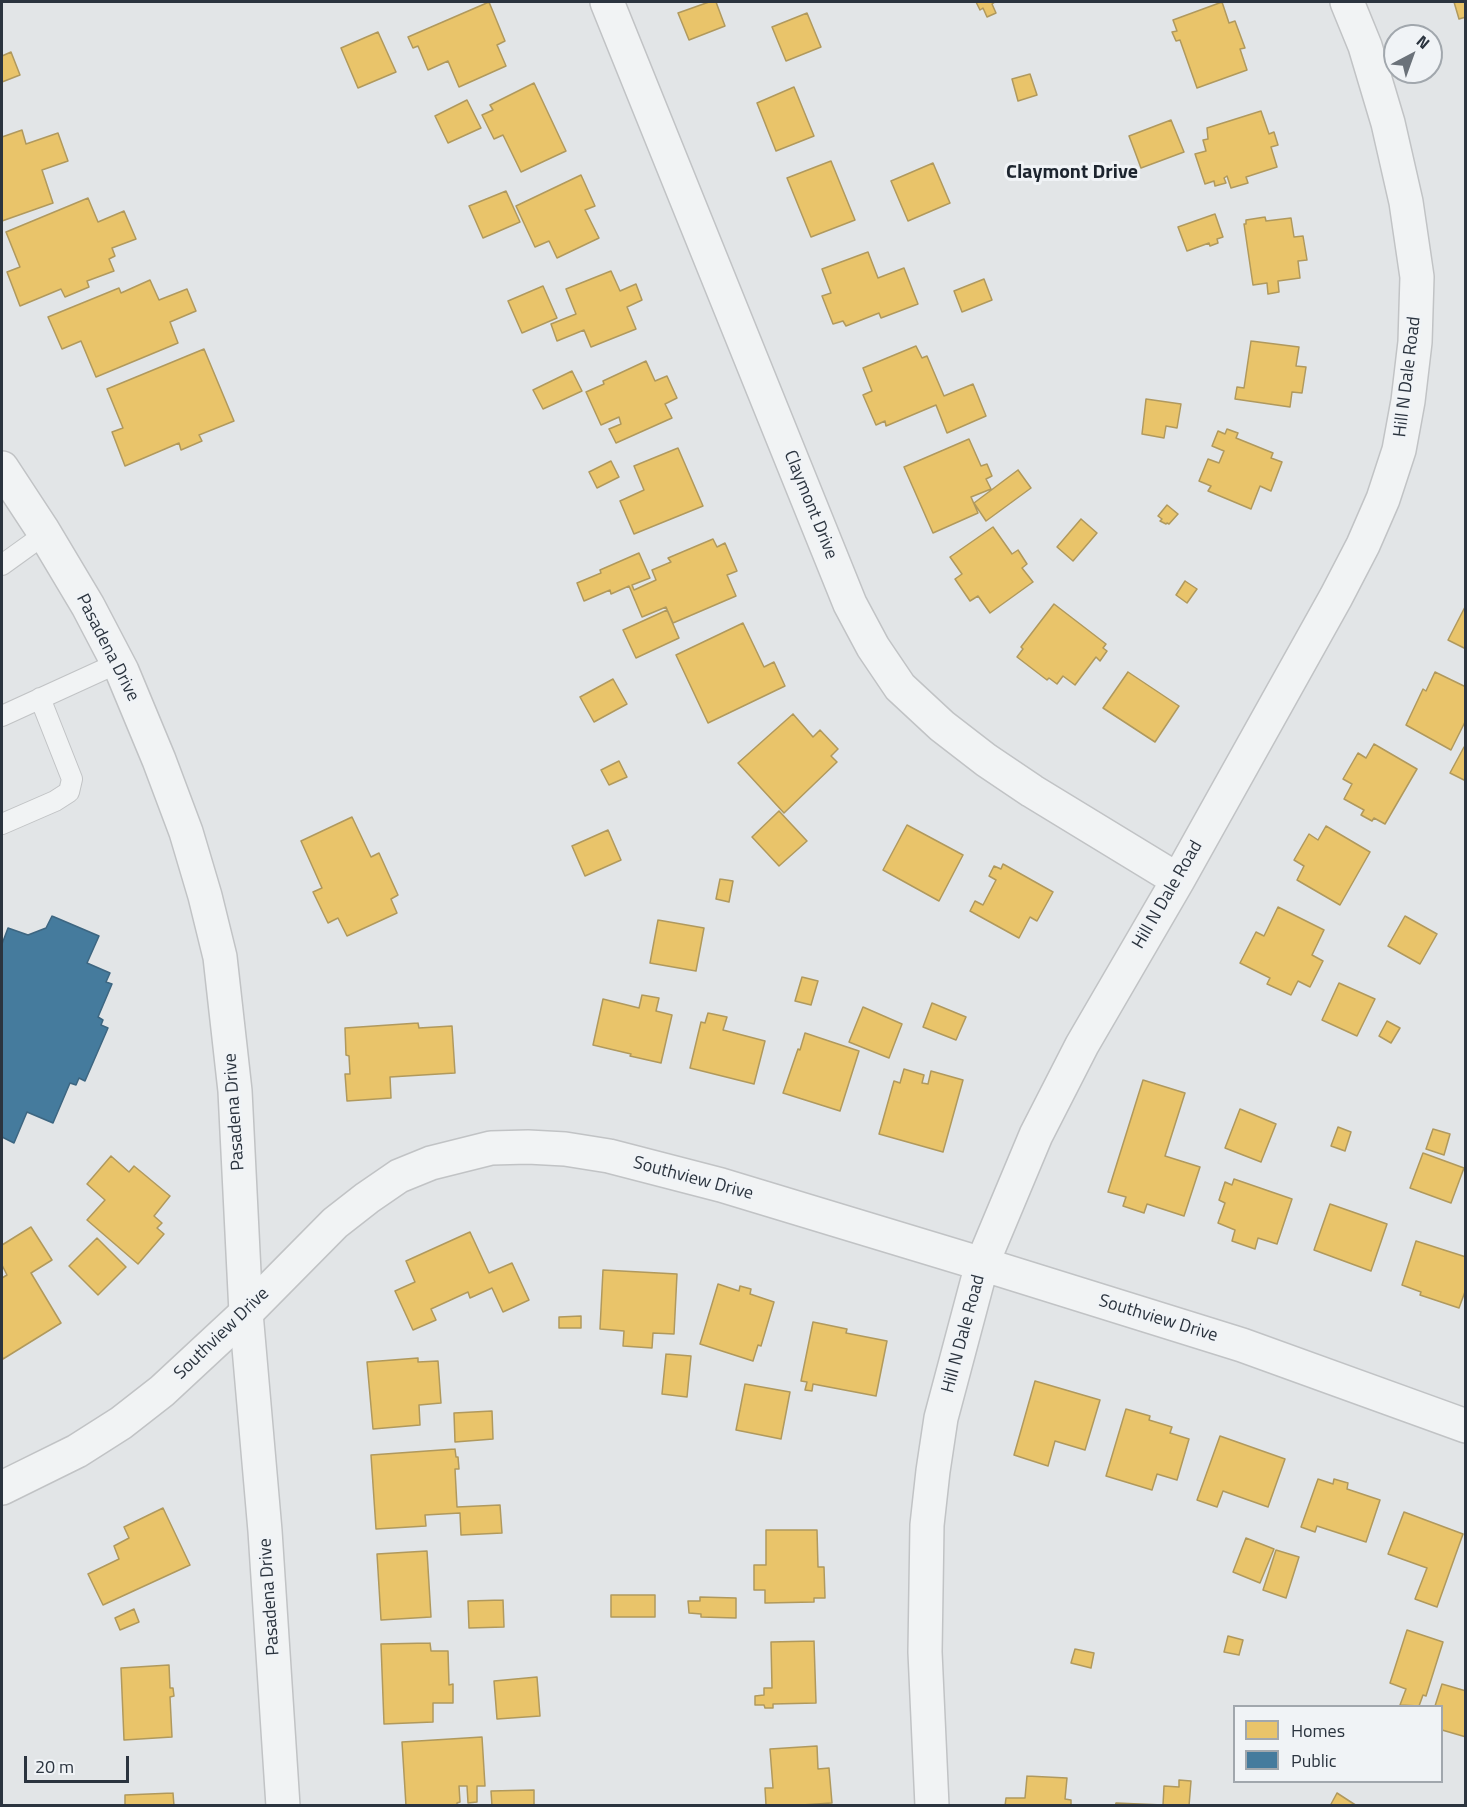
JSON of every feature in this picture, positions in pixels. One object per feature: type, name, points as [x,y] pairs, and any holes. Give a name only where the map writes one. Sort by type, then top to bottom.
[{"type":"street","name":"Claymont Drive","points":[[607,2],[850,604],[873,647],[900,687],[942,726],[986,760],[1032,791],[1178,879]]},
{"type":"street","name":"Hill N Dale Road","points":[[932,1806],[924,1652],[927,1525],[941,1418],[982,1264],[1036,1135],[1082,1045],[1178,879],[1358,555],[1383,499],[1399,450],[1415,342],[1417,277],[1406,202],[1388,123],[1365,46],[1347,2]]},
{"type":"street","name":"Pasadena Drive","points":[[2,468],[88,606],[118,663],[159,760],[186,832],[220,957],[235,1091],[246,1313],[266,1543],[283,1806]]},
{"type":"street","name":"Southview Drive","points":[[2,1488],[77,1451],[121,1423],[162,1391],[246,1313],[335,1223],[399,1176],[431,1163],[491,1149],[528,1147],[565,1149],[609,1156],[721,1185],[1242,1345],[1466,1426]]},
{"type":"lane","points":[[2,565],[45,534]]},
{"type":"lane","points":[[2,716],[118,663]]},
{"type":"lane","points":[[2,824],[55,801],[69,792],[72,779],[40,698]]},
{"type":"building: Homes","points":[[489,2],[505,41],[497,45],[506,66],[459,87],[448,61],[428,70],[418,46],[413,48],[408,37]]},
{"type":"building: Homes","points":[[709,2],[716,2],[725,26],[689,40],[678,13]]},
{"type":"building: Homes","points":[[976,2],[995,2],[992,4],[996,13],[987,17],[983,8],[980,10]]},
{"type":"building: Homes","points":[[1222,2],[1229,23],[1235,21],[1245,48],[1240,49],[1247,70],[1197,88],[1180,40],[1176,41],[1172,32],[1177,31],[1173,20]]},
{"type":"building: Homes","points":[[1454,2],[1466,2],[1466,17],[1459,19]]},
{"type":"building: Homes","points":[[807,13],[821,47],[786,61],[772,27]]},
{"type":"building: Homes","points":[[378,32],[396,72],[358,88],[341,48]]},
{"type":"building: Homes","points":[[11,52],[20,75],[2,82],[2,56]]},
{"type":"building: Homes","points":[[1030,74],[1037,95],[1018,101],[1012,79]]},
{"type":"building: Homes","points":[[534,83],[566,151],[521,172],[503,135],[494,139],[482,115],[493,110],[490,105]]},
{"type":"building: Homes","points":[[794,87],[814,136],[776,151],[757,103]]},
{"type":"building: Homes","points":[[467,100],[481,128],[448,143],[435,116]]},
{"type":"building: Homes","points":[[1261,111],[1269,134],[1274,132],[1278,145],[1271,147],[1277,167],[1246,177],[1248,183],[1231,188],[1227,176],[1224,178],[1226,183],[1215,186],[1214,181],[1205,184],[1195,154],[1206,151],[1203,140],[1208,139],[1207,128]]},
{"type":"building: Homes","points":[[1171,120],[1184,152],[1141,168],[1129,136]]},
{"type":"building: Homes","points":[[22,130],[26,144],[58,133],[68,161],[42,170],[53,203],[2,221],[2,137]]},
{"type":"building: Homes","points":[[831,161],[855,220],[811,237],[787,178]]},
{"type":"building: Homes","points":[[933,163],[950,203],[908,221],[891,181]]},
{"type":"building: Homes","points":[[581,175],[595,206],[585,210],[599,238],[557,258],[549,241],[535,247],[516,206]]},
{"type":"building: Homes","points":[[506,191],[520,222],[483,238],[469,206]]},
{"type":"building: Homes","points":[[88,198],[98,222],[124,211],[136,239],[112,248],[115,256],[109,259],[114,271],[87,281],[89,287],[65,297],[61,289],[20,306],[7,272],[20,267],[6,232]]},
{"type":"building: Homes","points":[[1215,214],[1223,237],[1217,239],[1218,243],[1210,246],[1209,243],[1187,251],[1178,227]]},
{"type":"building: Homes","points":[[1265,217],[1266,221],[1291,218],[1294,237],[1303,236],[1307,260],[1298,261],[1300,278],[1278,281],[1279,292],[1268,294],[1267,283],[1253,285],[1244,224],[1246,220]]},
{"type":"building: Homes","points":[[868,252],[878,278],[904,268],[918,304],[881,318],[879,313],[846,326],[843,321],[833,324],[822,296],[831,293],[822,269]]},
{"type":"building: Homes","points":[[611,271],[620,291],[636,284],[642,300],[627,307],[636,329],[591,347],[584,330],[557,341],[551,324],[576,314],[566,289]]},
{"type":"building: Homes","points":[[984,279],[992,300],[962,312],[954,291]]},
{"type":"building: Homes","points":[[150,280],[159,300],[187,289],[196,311],[170,322],[178,343],[96,377],[81,341],[62,349],[48,317],[119,288],[121,293]]},
{"type":"building: Homes","points":[[543,286],[557,318],[522,333],[508,301]]},
{"type":"building: Homes","points":[[1251,341],[1299,347],[1296,366],[1306,367],[1302,393],[1292,392],[1290,407],[1235,399],[1237,387],[1244,388]]},
{"type":"building: Homes","points":[[916,346],[922,358],[927,356],[944,396],[973,384],[986,416],[947,433],[936,405],[886,426],[885,421],[876,425],[863,395],[872,391],[863,368]]},
{"type":"building: Homes","points":[[204,349],[234,421],[199,435],[202,441],[181,450],[179,443],[125,466],[112,432],[123,428],[107,389]]},
{"type":"building: Homes","points":[[646,361],[655,381],[667,376],[677,398],[665,404],[672,418],[616,443],[609,429],[621,424],[619,417],[601,425],[586,392],[604,384],[603,381]]},
{"type":"building: Homes","points":[[572,371],[582,391],[543,409],[533,390]]},
{"type":"building: Homes","points":[[1146,399],[1181,404],[1177,428],[1166,426],[1164,438],[1142,434]]},
{"type":"building: Homes","points":[[1227,429],[1238,433],[1236,438],[1273,453],[1271,458],[1282,462],[1271,491],[1260,486],[1251,509],[1208,491],[1211,486],[1199,481],[1208,459],[1219,463],[1224,451],[1212,446],[1218,431],[1225,434]]},
{"type":"building: Homes","points":[[969,439],[981,466],[987,464],[992,476],[986,479],[991,489],[971,497],[978,513],[933,533],[904,467]]},
{"type":"building: Homes","points":[[678,448],[703,506],[634,534],[620,501],[644,490],[634,466]]},
{"type":"building: Homes","points":[[611,461],[619,477],[597,488],[589,472]]},
{"type":"building: Homes","points":[[1018,470],[1031,488],[986,521],[974,503]]},
{"type":"building: Homes","points":[[1167,505],[1178,514],[1169,524],[1160,521],[1162,519],[1158,516]]},
{"type":"building: Homes","points":[[1081,519],[1097,533],[1073,561],[1057,547]]},
{"type":"building: Homes","points":[[993,527],[1012,554],[1018,550],[1027,564],[1022,568],[1033,582],[990,613],[978,596],[970,601],[955,579],[962,574],[950,557]]},
{"type":"building: Homes","points":[[713,539],[717,547],[725,543],[737,571],[727,575],[736,596],[673,623],[666,607],[642,617],[629,586],[611,594],[610,590],[584,601],[577,583],[601,573],[600,570],[639,553],[650,578],[632,585],[634,590],[656,580],[652,570],[671,562],[668,558]]},
{"type":"building: Homes","points":[[1185,581],[1197,589],[1187,603],[1176,595]]},
{"type":"building: Homes","points":[[1054,604],[1106,644],[1103,648],[1107,651],[1100,661],[1096,657],[1075,685],[1063,676],[1057,684],[1049,678],[1047,680],[1017,657],[1023,649],[1021,647]]},
{"type":"building: Homes","points":[[1466,605],[1466,649],[1448,640]]},
{"type":"building: Homes","points":[[667,610],[679,638],[636,658],[623,630]]},
{"type":"building: Homes","points":[[743,623],[764,667],[774,662],[785,686],[708,723],[676,655]]},
{"type":"building: Homes","points":[[1128,672],[1179,706],[1155,742],[1103,708]]},
{"type":"building: Homes","points":[[1435,672],[1466,687],[1466,720],[1451,750],[1406,725],[1423,689],[1426,691]]},
{"type":"building: Homes","points":[[613,679],[627,704],[594,722],[580,697]]},
{"type":"building: Homes","points":[[793,714],[813,737],[820,730],[838,749],[831,756],[837,762],[784,813],[738,763]]},
{"type":"building: Homes","points":[[1374,744],[1417,769],[1385,824],[1361,815],[1364,810],[1344,799],[1352,784],[1343,779],[1358,753],[1366,758]]},
{"type":"building: Homes","points":[[1464,747],[1466,748],[1466,781],[1450,773]]},
{"type":"building: Homes","points":[[619,761],[627,777],[609,785],[601,770]]},
{"type":"building: Homes","points":[[779,811],[807,841],[779,866],[752,837]]},
{"type":"building: Homes","points":[[352,817],[371,857],[379,853],[398,895],[391,899],[397,913],[347,936],[338,918],[328,923],[313,892],[322,888],[301,841]]},
{"type":"building: Homes","points":[[907,825],[963,855],[939,901],[883,870]]},
{"type":"building: Homes","points":[[1326,826],[1370,852],[1340,905],[1297,880],[1304,866],[1294,860],[1309,834],[1318,840]]},
{"type":"building: Homes","points":[[608,830],[621,860],[585,876],[572,846]]},
{"type":"building: Homes","points":[[1003,864],[1053,892],[1037,921],[1030,917],[1019,938],[970,911],[975,901],[983,905],[996,880],[989,876],[994,866],[1001,869]]},
{"type":"building: Homes","points":[[720,879],[733,881],[729,902],[716,899]]},
{"type":"building: Homes","points":[[1278,907],[1324,930],[1312,955],[1323,961],[1310,987],[1298,981],[1291,995],[1267,984],[1270,978],[1240,963],[1256,932],[1264,936]]},
{"type":"building: Homes","points":[[1405,916],[1437,934],[1420,964],[1388,946]]},
{"type":"building: Homes","points":[[658,920],[704,928],[696,971],[650,963]]},
{"type":"building: Homes","points":[[802,977],[818,981],[811,1005],[795,1001]]},
{"type":"building: Homes","points":[[1339,983],[1375,999],[1357,1036],[1322,1020]]},
{"type":"building: Homes","points":[[642,995],[659,998],[656,1011],[672,1015],[661,1063],[593,1045],[603,999],[639,1008]]},
{"type":"building: Homes","points":[[932,1003],[966,1017],[956,1040],[923,1027]]},
{"type":"building: Homes","points":[[863,1007],[902,1024],[889,1058],[849,1042]]},
{"type":"building: Homes","points":[[708,1013],[727,1017],[723,1030],[765,1041],[754,1084],[690,1068],[701,1022],[705,1023]]},
{"type":"building: Homes","points":[[1387,1021],[1400,1028],[1391,1043],[1379,1036]]},
{"type":"building: Homes","points":[[418,1023],[419,1028],[452,1026],[455,1073],[390,1077],[391,1098],[347,1101],[345,1074],[350,1074],[349,1056],[346,1055],[345,1028]]},
{"type":"building: Homes","points":[[805,1033],[859,1051],[840,1111],[783,1093]]},
{"type":"building: Homes","points":[[904,1069],[924,1075],[922,1083],[928,1084],[931,1071],[963,1080],[943,1152],[879,1134],[894,1081],[900,1083]]},
{"type":"building: Homes","points":[[1143,1080],[1185,1093],[1165,1156],[1200,1167],[1184,1216],[1147,1204],[1144,1213],[1123,1206],[1126,1197],[1108,1192]]},
{"type":"building: Homes","points":[[1240,1109],[1276,1124],[1261,1162],[1225,1148]]},
{"type":"building: Homes","points":[[1338,1127],[1351,1132],[1345,1151],[1331,1146]]},
{"type":"building: Homes","points":[[1433,1129],[1450,1134],[1444,1155],[1426,1149]]},
{"type":"building: Homes","points":[[1423,1153],[1464,1168],[1451,1203],[1410,1188]]},
{"type":"building: Homes","points":[[111,1156],[129,1172],[134,1166],[170,1196],[154,1216],[162,1223],[157,1228],[164,1234],[138,1264],[87,1220],[105,1200],[87,1184]]},
{"type":"building: Homes","points":[[1234,1179],[1292,1199],[1277,1244],[1258,1238],[1255,1249],[1232,1241],[1235,1230],[1218,1223],[1225,1203],[1219,1200],[1225,1182],[1232,1185]]},
{"type":"building: Homes","points":[[1330,1204],[1387,1224],[1371,1271],[1314,1250]]},
{"type":"building: Homes","points":[[31,1227],[52,1260],[31,1273],[61,1323],[3,1359],[2,1278],[7,1275],[2,1265],[2,1245]]},
{"type":"building: Homes","points":[[470,1232],[489,1273],[512,1263],[529,1300],[503,1312],[492,1288],[470,1298],[468,1292],[431,1309],[436,1320],[413,1330],[395,1291],[415,1282],[406,1261]]},
{"type":"building: Homes","points":[[97,1238],[126,1267],[98,1295],[69,1266]]},
{"type":"building: Homes","points":[[1416,1241],[1466,1257],[1466,1289],[1459,1308],[1420,1295],[1421,1292],[1402,1285]]},
{"type":"building: Homes","points":[[603,1270],[677,1274],[674,1334],[653,1333],[652,1348],[623,1346],[624,1331],[600,1329]]},
{"type":"building: Homes","points":[[718,1284],[739,1291],[740,1286],[751,1289],[750,1294],[774,1302],[761,1346],[758,1345],[753,1361],[700,1344]]},
{"type":"building: Homes","points":[[581,1316],[581,1328],[559,1328],[559,1317]]},
{"type":"building: Homes","points":[[813,1322],[847,1329],[846,1333],[887,1341],[876,1396],[813,1384],[812,1391],[805,1390],[807,1382],[801,1381]]},
{"type":"building: Homes","points":[[666,1354],[691,1356],[687,1397],[662,1394]]},
{"type":"building: Homes","points":[[418,1358],[418,1362],[438,1361],[441,1403],[419,1405],[420,1425],[373,1429],[367,1362]]},
{"type":"building: Homes","points":[[1035,1381],[1100,1400],[1085,1450],[1055,1441],[1048,1466],[1014,1455]]},
{"type":"building: Homes","points":[[745,1384],[790,1392],[781,1439],[736,1430]]},
{"type":"building: Homes","points":[[1126,1409],[1150,1416],[1149,1420],[1172,1427],[1170,1433],[1189,1439],[1177,1480],[1157,1474],[1152,1490],[1106,1476]]},
{"type":"building: Homes","points":[[492,1411],[493,1439],[455,1442],[454,1413]]},
{"type":"building: Homes","points":[[1220,1436],[1285,1459],[1268,1507],[1223,1491],[1217,1507],[1197,1500]]},
{"type":"building: Homes","points":[[455,1449],[459,1469],[455,1469],[457,1507],[500,1505],[502,1533],[461,1535],[460,1513],[425,1515],[426,1526],[376,1529],[371,1455]]},
{"type":"building: Homes","points":[[1318,1479],[1333,1484],[1334,1479],[1348,1483],[1347,1489],[1380,1500],[1366,1542],[1317,1526],[1315,1532],[1301,1527]]},
{"type":"building: Homes","points":[[163,1508],[190,1565],[103,1605],[88,1574],[119,1559],[114,1546],[129,1538],[124,1527]]},
{"type":"building: Homes","points":[[1404,1512],[1463,1534],[1437,1607],[1415,1599],[1427,1568],[1388,1554]]},
{"type":"building: Homes","points":[[766,1530],[817,1530],[818,1567],[824,1567],[825,1598],[814,1598],[814,1602],[765,1603],[765,1590],[754,1590],[754,1565],[766,1565]]},
{"type":"building: Homes","points":[[1246,1538],[1274,1549],[1260,1583],[1233,1572]]},
{"type":"building: Homes","points":[[1276,1550],[1299,1557],[1286,1598],[1263,1590]]},
{"type":"building: Homes","points":[[427,1551],[431,1617],[381,1620],[377,1554]]},
{"type":"building: Homes","points":[[611,1595],[655,1595],[655,1617],[611,1617]]},
{"type":"building: Homes","points":[[700,1597],[736,1598],[736,1618],[701,1617],[701,1614],[689,1613],[688,1601],[700,1601]]},
{"type":"building: Homes","points":[[503,1600],[504,1627],[469,1628],[468,1601]]},
{"type":"building: Homes","points":[[134,1609],[139,1622],[120,1630],[115,1618]]},
{"type":"building: Homes","points":[[1407,1630],[1443,1642],[1426,1696],[1423,1695],[1419,1705],[1400,1705],[1406,1689],[1390,1683]]},
{"type":"building: Homes","points":[[1228,1636],[1243,1640],[1239,1655],[1224,1652]]},
{"type":"building: Homes","points":[[814,1641],[816,1703],[773,1704],[773,1708],[755,1705],[755,1696],[764,1695],[764,1688],[772,1688],[771,1642]]},
{"type":"building: Homes","points":[[430,1643],[431,1651],[448,1651],[449,1685],[453,1684],[453,1703],[433,1703],[433,1722],[384,1724],[381,1644]]},
{"type":"building: Homes","points":[[1075,1649],[1094,1653],[1091,1668],[1071,1663]]},
{"type":"building: Homes","points":[[169,1665],[170,1688],[173,1688],[174,1696],[170,1697],[172,1737],[124,1740],[121,1668]]},
{"type":"building: Homes","points":[[537,1677],[540,1716],[497,1719],[494,1681]]},
{"type":"building: Homes","points":[[1442,1684],[1466,1691],[1466,1737],[1443,1730],[1443,1705],[1435,1705]]},
{"type":"building: Homes","points":[[482,1737],[485,1786],[477,1786],[477,1802],[468,1803],[467,1786],[459,1786],[460,1802],[457,1806],[406,1806],[402,1742]]},
{"type":"building: Homes","points":[[817,1746],[818,1769],[829,1768],[832,1803],[766,1805],[765,1788],[773,1788],[770,1749]]},
{"type":"building: Homes","points":[[1027,1776],[1067,1778],[1065,1799],[1071,1800],[1071,1806],[1005,1806],[1006,1798],[1025,1798]]},
{"type":"building: Homes","points":[[1179,1780],[1191,1781],[1189,1806],[1115,1806],[1116,1803],[1163,1805],[1164,1786],[1179,1787]]},
{"type":"building: Homes","points":[[534,1790],[534,1806],[492,1806],[491,1791]]},
{"type":"building: Homes","points":[[173,1793],[174,1806],[125,1806],[125,1795]]},
{"type":"building: Homes","points":[[1337,1793],[1357,1806],[1330,1806]]},
{"type":"building: Public","points":[[52,916],[99,936],[87,963],[110,973],[106,982],[112,984],[98,1017],[103,1020],[101,1025],[108,1028],[85,1081],[79,1078],[76,1085],[70,1083],[53,1123],[27,1112],[14,1143],[2,1137],[2,944],[8,928],[28,935],[46,928]]},
{"type":"district","name":"Claymont Drive","points":[[1072,173]]}]
